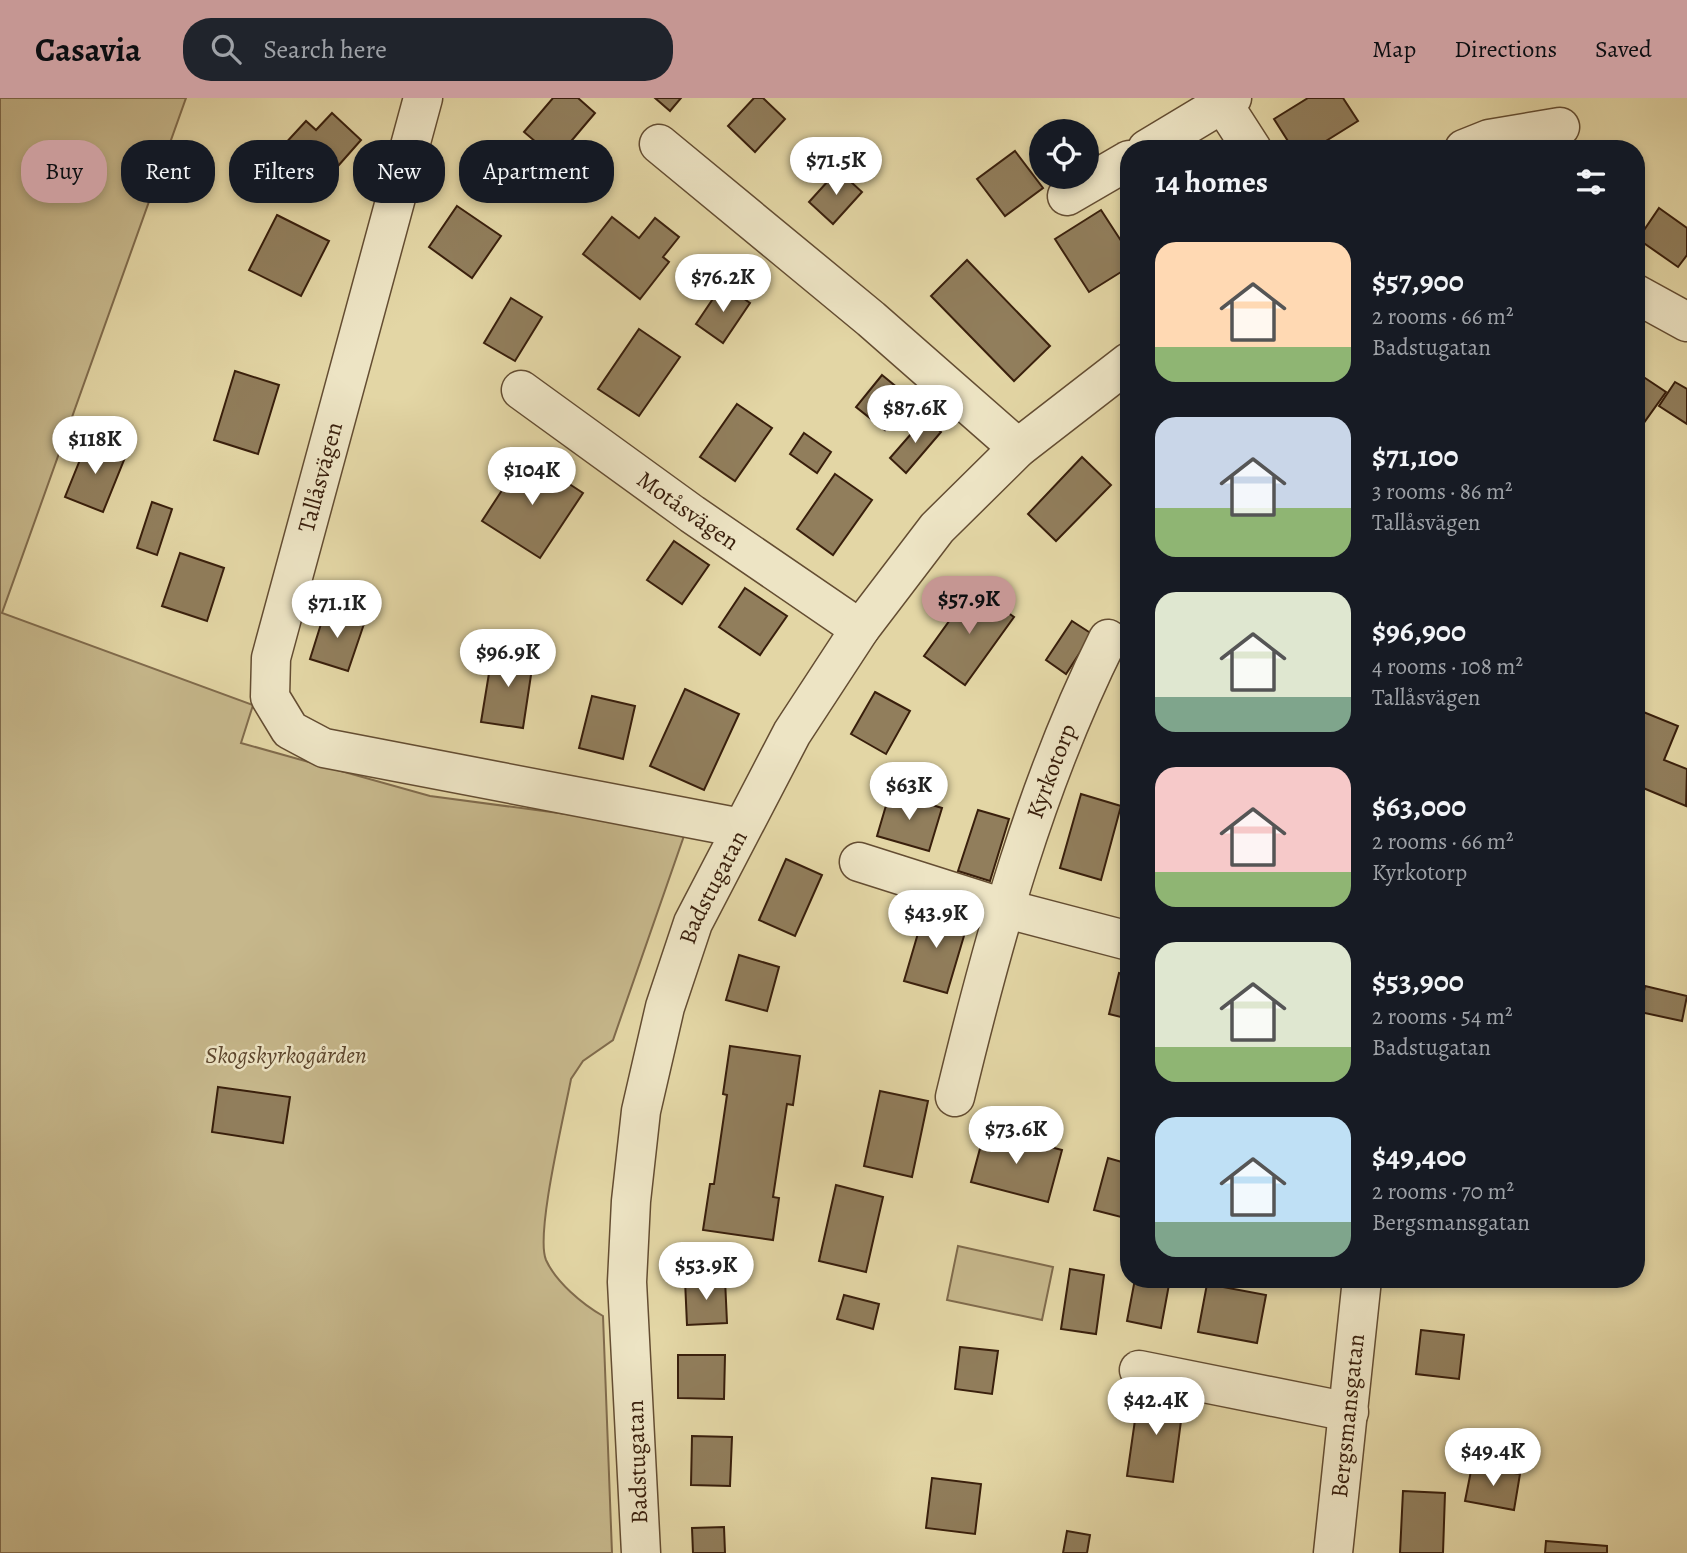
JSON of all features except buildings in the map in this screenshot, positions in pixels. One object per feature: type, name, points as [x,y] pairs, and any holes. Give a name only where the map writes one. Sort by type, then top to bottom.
[{"type":"street","name":"Tallåsvägen","points":[[423,98],[271,657],[270,697],[290,730],[324,748],[741,828]]},
{"type":"street","points":[[1162,140],[1228,101],[1248,140]]},
{"type":"street","points":[[1486,140],[1560,125]]},
{"type":"street","points":[[659,144],[871,319],[1018,448]]},
{"type":"street","points":[[1067,196],[1120,165]]},
{"type":"street","points":[[1645,299],[1687,322]]},
{"type":"street","name":"Badstugatan","points":[[641,1553],[627,1282],[631,1201],[641,1111],[665,1007],[693,923],[792,733],[860,629],[937,528],[1018,448],[1120,369]]},
{"type":"street","name":"Motåsvägen","points":[[521,390],[692,514],[860,629]]},
{"type":"street","name":"Kyrkotorp","points":[[955,1097],[977,1005],[1030,826],[1056,752],[1108,639]]},
{"type":"street","points":[[859,862],[1007,909],[1120,939]]},
{"type":"street","name":"Bergsmansgatan","points":[[1333,1553],[1361,1288]]},
{"type":"street","points":[[1139,1370],[1349,1412]]},
{"type":"green space","name":"Skogskyrkogården","points":[[0,98],[186,98],[171,140],[121,140],[121,203],[148,203],[2,613],[253,705],[241,743],[430,796],[686,830],[613,1040],[583,1061],[571,1079],[544,1225],[544,1246],[550,1268],[570,1292],[603,1316],[612,1553],[0,1553]]},
{"type":"green space","points":[[958,1246],[1053,1267],[1042,1320],[947,1300]]}]
